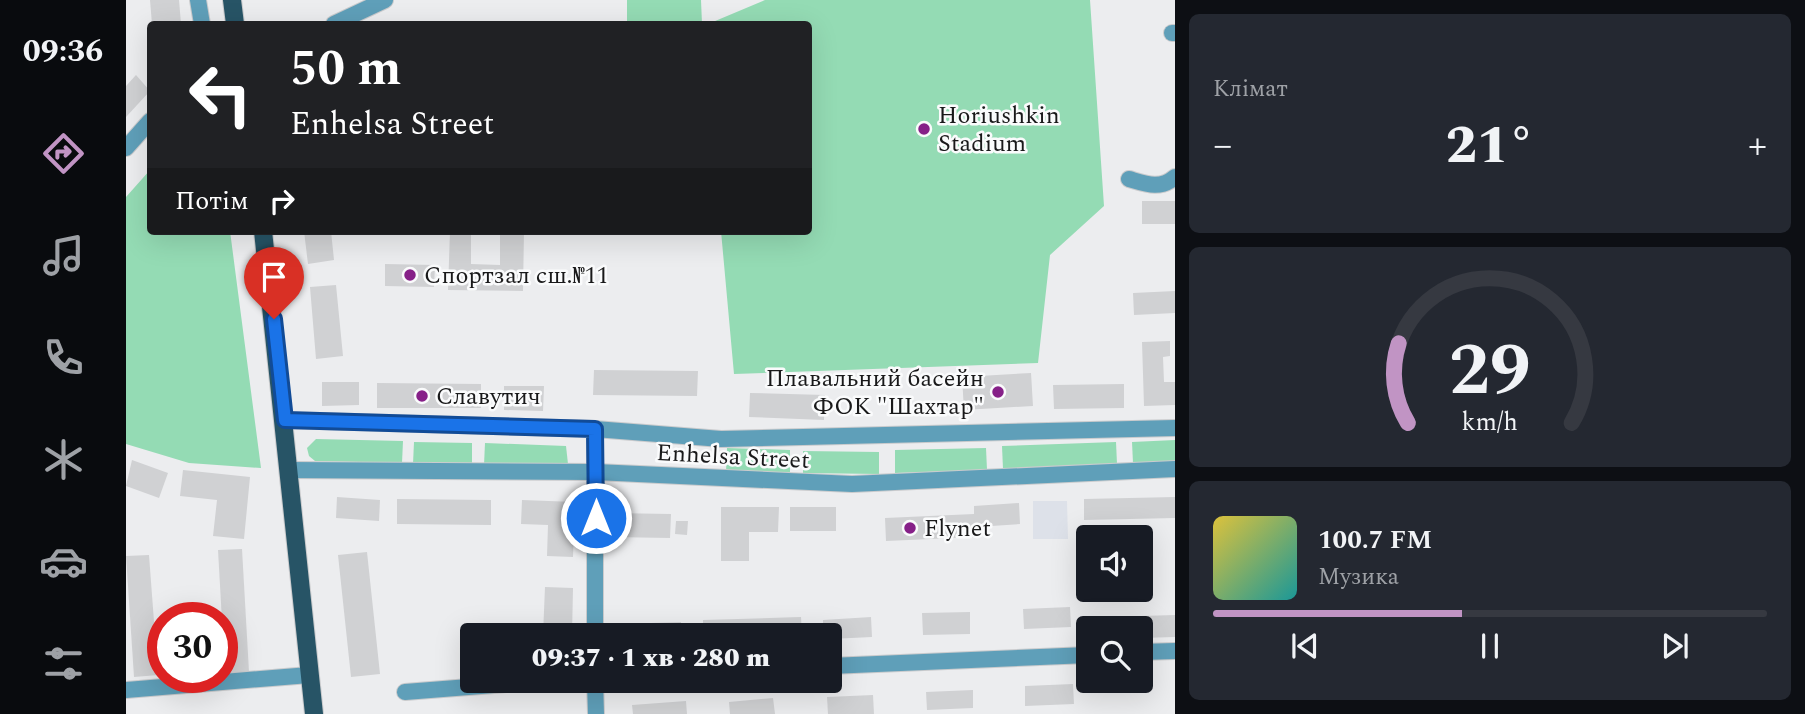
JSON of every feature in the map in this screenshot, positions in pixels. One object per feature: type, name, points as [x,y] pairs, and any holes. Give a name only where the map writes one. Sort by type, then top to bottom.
[{"type":"main road","points":[[232,0],[235,21]]},
{"type":"main road","points":[[263,235],[314,714]]},
{"type":"street","points":[[198,0],[202,21]]},
{"type":"street","points":[[340,21],[385,0]]},
{"type":"street","points":[[126,148],[147,124]]},
{"type":"street","points":[[1129,179],[1153,186],[1166,184],[1175,177]]},
{"type":"street","name":"Enhelsa Street","points":[[285,420],[595,429],[721,439],[1175,428]]},
{"type":"street","points":[[595,429],[595,623]]},
{"type":"street","name":"Enhelsa Street","points":[[288,470],[596,472],[852,484],[1175,469]]},
{"type":"street","points":[[1153,652],[1175,651]]},
{"type":"street","points":[[842,665],[1076,656]]},
{"type":"street","points":[[126,690],[309,675]]},
{"type":"street","points":[[405,692],[460,688]]},
{"type":"street","points":[[595,693],[596,714]]},
{"type":"shaded area","points":[[1033,501],[1067,501],[1068,539],[1033,539]]},
{"type":"green space","points":[[627,0],[701,0],[702,21],[627,21]]},
{"type":"green space","points":[[765,0],[1090,0],[1104,206],[1050,255],[1038,363],[734,374],[721,235],[812,235],[812,21],[715,21]]},
{"type":"green space","points":[[147,173],[147,235],[231,235],[261,468],[189,463],[126,444],[126,197]]},
{"type":"green space","points":[[316,439],[403,441],[402,463],[315,461],[309,456],[307,448]]},
{"type":"green space","points":[[1175,440],[1175,462],[1133,463],[1132,442]]},
{"type":"green space","points":[[414,442],[472,443],[472,465],[413,464]]},
{"type":"green space","points":[[1116,442],[1117,464],[1003,469],[1002,446]]},
{"type":"green space","points":[[485,443],[566,446],[568,464],[484,465]]},
{"type":"green space","points":[[727,448],[790,450],[790,474],[726,472]]},
{"type":"green space","points":[[986,448],[987,470],[895,473],[895,450]]},
{"type":"green space","points":[[803,451],[879,452],[879,474],[803,473]]},
{"type":"building","points":[[150,0],[179,0],[181,21],[152,21]]},
{"type":"building","points":[[136,75],[147,88],[147,94],[126,117],[126,86]]},
{"type":"building","points":[[1142,201],[1175,201],[1175,224],[1142,224]]},
{"type":"building","points":[[304,235],[331,235],[334,260],[308,264]]},
{"type":"building","points":[[450,235],[471,235],[471,264],[500,265],[500,235],[524,235],[523,291],[448,290]]},
{"type":"building","name":"Спортзал сш.№11","points":[[385,264],[435,265],[434,287],[385,286]]},
{"type":"building","points":[[336,285],[343,356],[316,359],[310,287]]},
{"type":"building","points":[[1175,291],[1175,313],[1134,315],[1133,293]]},
{"type":"building","points":[[1170,341],[1170,356],[1163,357],[1164,382],[1175,382],[1175,405],[1144,406],[1142,342]]},
{"type":"building","points":[[594,370],[698,371],[697,396],[593,395]]},
{"type":"building","name":"Плавальний басейн ФОК \"Шахтар\"","points":[[1031,373],[1033,406],[964,410],[962,377]]},
{"type":"building","points":[[322,382],[359,382],[359,405],[322,406]]},
{"type":"building","points":[[377,383],[481,384],[481,408],[377,408]]},
{"type":"building","points":[[1124,384],[1124,408],[1054,409],[1053,385]]},
{"type":"building","points":[[504,386],[544,386],[543,411],[504,410]]},
{"type":"building","points":[[750,393],[825,395],[824,420],[749,417]]},
{"type":"building","points":[[132,460],[168,473],[159,498],[126,486]]},
{"type":"building","points":[[183,470],[250,477],[244,539],[213,536],[217,500],[180,496]]},
{"type":"building","points":[[337,497],[380,500],[379,521],[336,518]]},
{"type":"building","points":[[1175,497],[1175,518],[1084,520],[1084,499]]},
{"type":"building","points":[[397,499],[491,500],[491,525],[397,524]]},
{"type":"building","points":[[522,500],[575,502],[573,557],[547,556],[548,525],[521,524]]},
{"type":"building","points":[[1019,503],[1020,524],[976,527],[976,537],[886,541],[885,518],[974,514],[974,506]]},
{"type":"building","points":[[721,507],[779,507],[778,532],[749,532],[749,561],[721,561]]},
{"type":"building","points":[[790,507],[836,507],[836,531],[790,531]]},
{"type":"building","points":[[612,513],[671,514],[670,538],[612,537]]},
{"type":"building","points":[[676,521],[688,521],[687,535],[675,534]]},
{"type":"building","points":[[242,549],[249,672],[238,673],[238,602],[221,602],[218,550]]},
{"type":"building","points":[[367,552],[380,674],[351,677],[338,555]]},
{"type":"building","points":[[149,555],[153,602],[147,602],[147,676],[134,677],[126,556]]},
{"type":"building","points":[[545,587],[573,588],[572,623],[544,623]]},
{"type":"building","points":[[1070,607],[1071,627],[1024,629],[1023,609]]},
{"type":"building","points":[[970,612],[970,634],[923,635],[922,613]]},
{"type":"building","points":[[1175,615],[1175,637],[1153,638],[1153,616],[1141,616]]},
{"type":"building","points":[[801,617],[801,623],[703,623],[703,620]]},
{"type":"building","points":[[871,617],[872,637],[842,638],[842,623],[823,623],[823,620]]},
{"type":"building","points":[[1073,684],[1074,704],[1025,706],[1025,686]]},
{"type":"building","points":[[973,690],[973,708],[927,710],[926,692]]},
{"type":"building","points":[[873,695],[874,714],[828,714],[827,697]]},
{"type":"building","points":[[773,698],[775,714],[730,714],[729,702]]},
{"type":"building","points":[[686,701],[687,714],[633,714],[632,705]]},
{"type":"place","name":"Horiushkin Stadium","points":[[924,129]]},
{"type":"place","name":"Спортзал сш.№11","points":[[410,275]]},
{"type":"place","name":"Плавальний басейн ФОК \"Шахтар\"","points":[[998,392]]},
{"type":"place","name":"Славутич","points":[[422,396]]},
{"type":"place","name":"Flynet","points":[[910,528]]},
{"type":"route","points":[[274,319],[285,420],[595,429],[596,518]]}]
